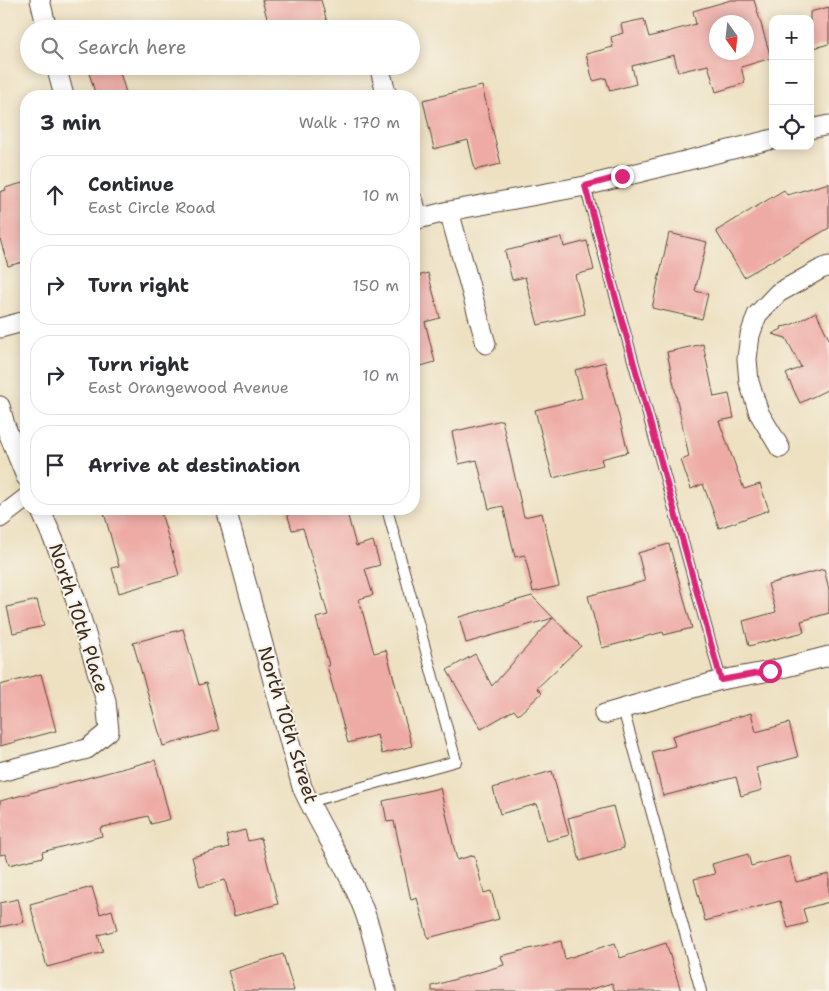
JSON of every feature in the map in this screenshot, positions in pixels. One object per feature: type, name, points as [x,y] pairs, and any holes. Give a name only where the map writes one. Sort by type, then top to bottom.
[{"type":"street","points":[[40,0],[45,20]]},
{"type":"street","points":[[58,75],[62,90]]},
{"type":"street","points":[[382,75],[386,90]]},
{"type":"street","points":[[814,128],[829,125]]},
{"type":"street","points":[[420,214],[449,212],[585,186],[769,139]]},
{"type":"street","points":[[449,212],[486,344]]},
{"type":"street","points":[[780,448],[759,413],[749,382],[747,359],[750,335],[757,315],[778,293],[829,266]]},
{"type":"street","points":[[0,328],[20,323]]},
{"type":"street","points":[[0,406],[5,425],[20,462]]},
{"type":"street","points":[[0,518],[20,503]]},
{"type":"street","name":"North 10th Place","points":[[0,772],[87,749],[109,731],[106,701],[75,598],[59,552],[43,515]]},
{"type":"street","name":"North 10th Street","points":[[228,515],[302,787],[362,903],[386,991]]},
{"type":"street","points":[[604,714],[721,680],[770,671],[829,656]]},
{"type":"lane","points":[[585,186],[721,680]]},
{"type":"lane","points":[[309,802],[456,761],[388,515]]},
{"type":"lane","points":[[623,709],[701,991]]},
{"type":"building","points":[[262,0],[321,0],[326,20],[268,20]]},
{"type":"building","points":[[731,0],[754,0],[769,51],[769,59],[741,67],[745,83],[716,92],[708,65],[678,72],[674,55],[632,66],[636,84],[610,91],[606,78],[593,81],[586,54],[613,47],[611,37],[623,33],[621,24],[644,19],[649,37],[696,24],[693,11]]},
{"type":"building","points":[[829,7],[829,44],[814,48],[814,15],[810,15],[810,12]]},
{"type":"building","points":[[90,75],[121,75],[125,90],[94,90]]},
{"type":"building","points":[[482,86],[501,164],[475,170],[468,140],[434,149],[423,100]]},
{"type":"building","points":[[829,183],[829,228],[744,277],[716,231],[784,190],[787,195]]},
{"type":"building","points":[[20,184],[20,263],[8,266],[0,239],[0,192],[6,190],[5,188]]},
{"type":"building","points":[[669,233],[707,242],[695,291],[708,294],[702,319],[652,308]]},
{"type":"building","points":[[562,237],[564,247],[587,241],[594,270],[575,275],[585,314],[538,325],[525,277],[512,280],[505,251]]},
{"type":"building","points":[[428,273],[440,318],[425,322],[435,362],[420,366],[420,275]]},
{"type":"building","points":[[816,312],[829,339],[829,389],[800,403],[786,374],[801,367],[786,338],[772,334],[782,329],[781,327],[791,325]]},
{"type":"building","points":[[703,344],[714,397],[729,394],[734,418],[719,421],[744,489],[760,484],[769,510],[719,528],[703,484],[691,489],[681,460],[689,457],[667,352]]},
{"type":"building","points":[[605,362],[628,452],[601,459],[603,465],[553,478],[535,410],[582,398],[575,370]]},
{"type":"building","points":[[502,420],[524,517],[542,513],[559,586],[533,592],[525,555],[515,557],[503,506],[489,509],[477,460],[459,464],[452,432]]},
{"type":"building","points":[[105,515],[162,515],[179,575],[119,593],[112,568],[119,566]]},
{"type":"building","points":[[288,515],[348,515],[356,546],[373,541],[380,565],[365,569],[373,595],[359,599],[374,653],[386,650],[412,746],[382,754],[377,735],[348,743],[316,618],[328,615],[303,528],[292,530]]},
{"type":"building","points":[[669,544],[692,628],[664,635],[663,632],[602,648],[588,596],[645,581],[638,553]]},
{"type":"building","points":[[824,569],[829,589],[829,613],[801,621],[804,632],[749,646],[743,621],[776,612],[768,584]]},
{"type":"building","points":[[532,596],[581,646],[537,688],[542,693],[518,715],[514,710],[481,729],[447,670],[475,654],[492,686],[553,618],[466,643],[459,617]]},
{"type":"building","points":[[37,600],[44,626],[13,633],[7,607]]},
{"type":"building","points":[[183,629],[199,685],[206,683],[219,730],[163,746],[133,643]]},
{"type":"building","points":[[41,674],[56,731],[0,746],[0,685]]},
{"type":"building","points":[[751,713],[756,732],[789,723],[798,757],[756,768],[762,790],[741,796],[736,777],[663,796],[652,752],[675,746],[672,736]]},
{"type":"building","points":[[155,760],[170,819],[151,824],[148,816],[100,828],[102,836],[42,852],[43,857],[9,865],[6,854],[0,855],[0,801]]},
{"type":"building","points":[[552,771],[569,835],[547,841],[537,804],[500,814],[493,788]]},
{"type":"building","points":[[440,788],[457,860],[474,855],[484,893],[491,891],[499,919],[428,938],[417,898],[411,900],[394,821],[387,822],[383,801]]},
{"type":"building","points":[[613,806],[624,848],[580,861],[568,818]]},
{"type":"building","points":[[245,830],[248,841],[261,838],[278,904],[234,916],[225,880],[200,887],[192,857],[229,847],[226,835]]},
{"type":"building","points":[[748,854],[751,866],[789,856],[796,882],[829,874],[829,902],[803,909],[807,923],[788,928],[780,901],[705,921],[694,879],[715,874],[712,864]]},
{"type":"building","points":[[92,887],[100,914],[112,910],[117,930],[98,935],[103,952],[47,967],[30,904]]},
{"type":"building","points":[[18,899],[24,922],[0,927],[0,903]]},
{"type":"building","points":[[561,941],[565,959],[615,943],[620,958],[666,943],[681,991],[615,991],[612,983],[585,991],[432,991],[432,986],[504,965],[501,956]]},
{"type":"building","points":[[283,954],[294,991],[234,991],[228,971]]},
{"type":"route","points":[[622,176],[585,186],[721,680],[770,671]]}]
